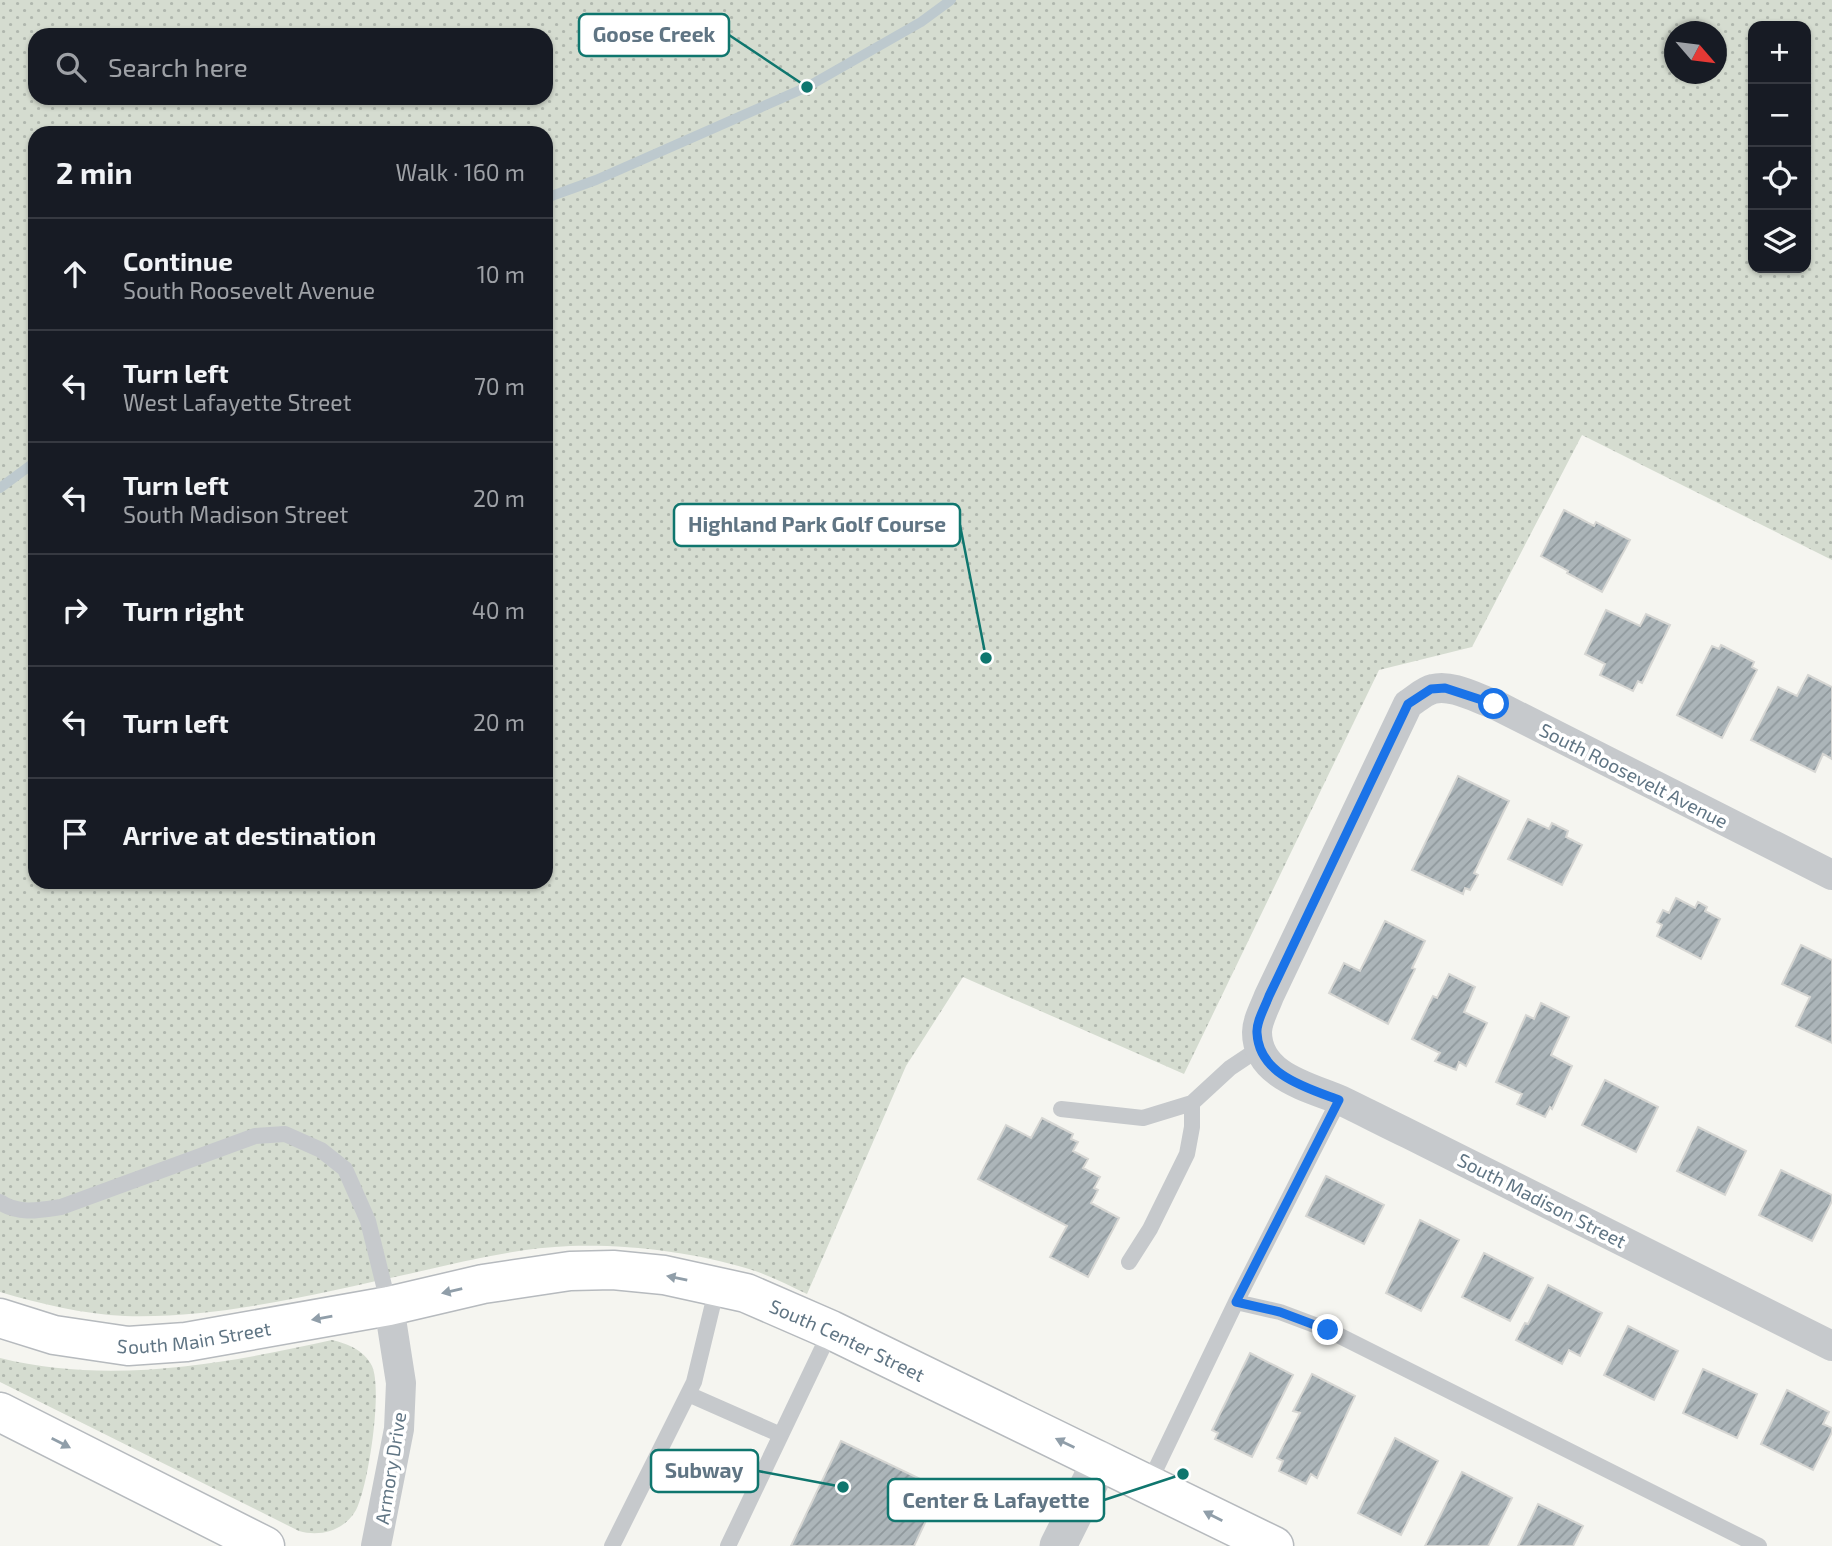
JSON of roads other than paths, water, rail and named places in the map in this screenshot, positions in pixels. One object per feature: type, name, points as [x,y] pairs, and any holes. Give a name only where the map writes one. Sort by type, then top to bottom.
[{"type":"main road","name":"South Center Street","points":[[389,1306],[482,1284],[569,1271],[613,1270],[664,1275],[746,1293],[831,1330],[1274,1546]]},
{"type":"main road","name":"South Main Street","points":[[0,1318],[54,1335],[128,1346],[186,1342],[389,1306]]},
{"type":"main road","points":[[0,1412],[265,1546]]},
{"type":"street","name":"South Roosevelt Avenue","points":[[1260,1048],[1256,1031],[1269,996],[1408,704],[1431,689],[1459,691],[1494,704],[1832,875]]},
{"type":"street","name":"South Madison Street","points":[[1260,1048],[1278,1072],[1296,1083],[1339,1100],[1832,1346]]},
{"type":"street","name":"Armory Drive","points":[[376,1546],[399,1429],[401,1383],[389,1306]]},
{"type":"street","points":[[1058,1546],[1101,1460]]},
{"type":"lane","points":[[1061,1109],[1143,1118],[1192,1103],[1230,1068],[1260,1048]]},
{"type":"lane","points":[[1149,1483],[1236,1302],[1339,1100]]},
{"type":"lane","points":[[1129,1262],[1150,1229],[1187,1154],[1192,1128],[1192,1103]]},
{"type":"lane","points":[[0,1202],[32,1212],[61,1207],[255,1136],[285,1134],[321,1150],[345,1169],[368,1221],[389,1306]]},
{"type":"lane","points":[[612,1546],[694,1382],[717,1287]]},
{"type":"lane","points":[[1236,1302],[1280,1312],[1328,1330],[1759,1546]]},
{"type":"lane","points":[[728,1546],[831,1330]]},
{"type":"lane","points":[[688,1394],[781,1435]]},
{"type":"waterway","points":[[553,195],[596,180],[807,87],[921,22],[951,0]]},
{"type":"waterway","points":[[0,488],[28,467]]},
{"type":"place","name":"Goose Creek","points":[[807,87]]},
{"type":"place","name":"Highland Park Golf Course","points":[[986,658]]},
{"type":"place","name":"Center & Lafayette","points":[[1183,1474]]},
{"type":"place","name":"Subway","points":[[843,1487]]}]
